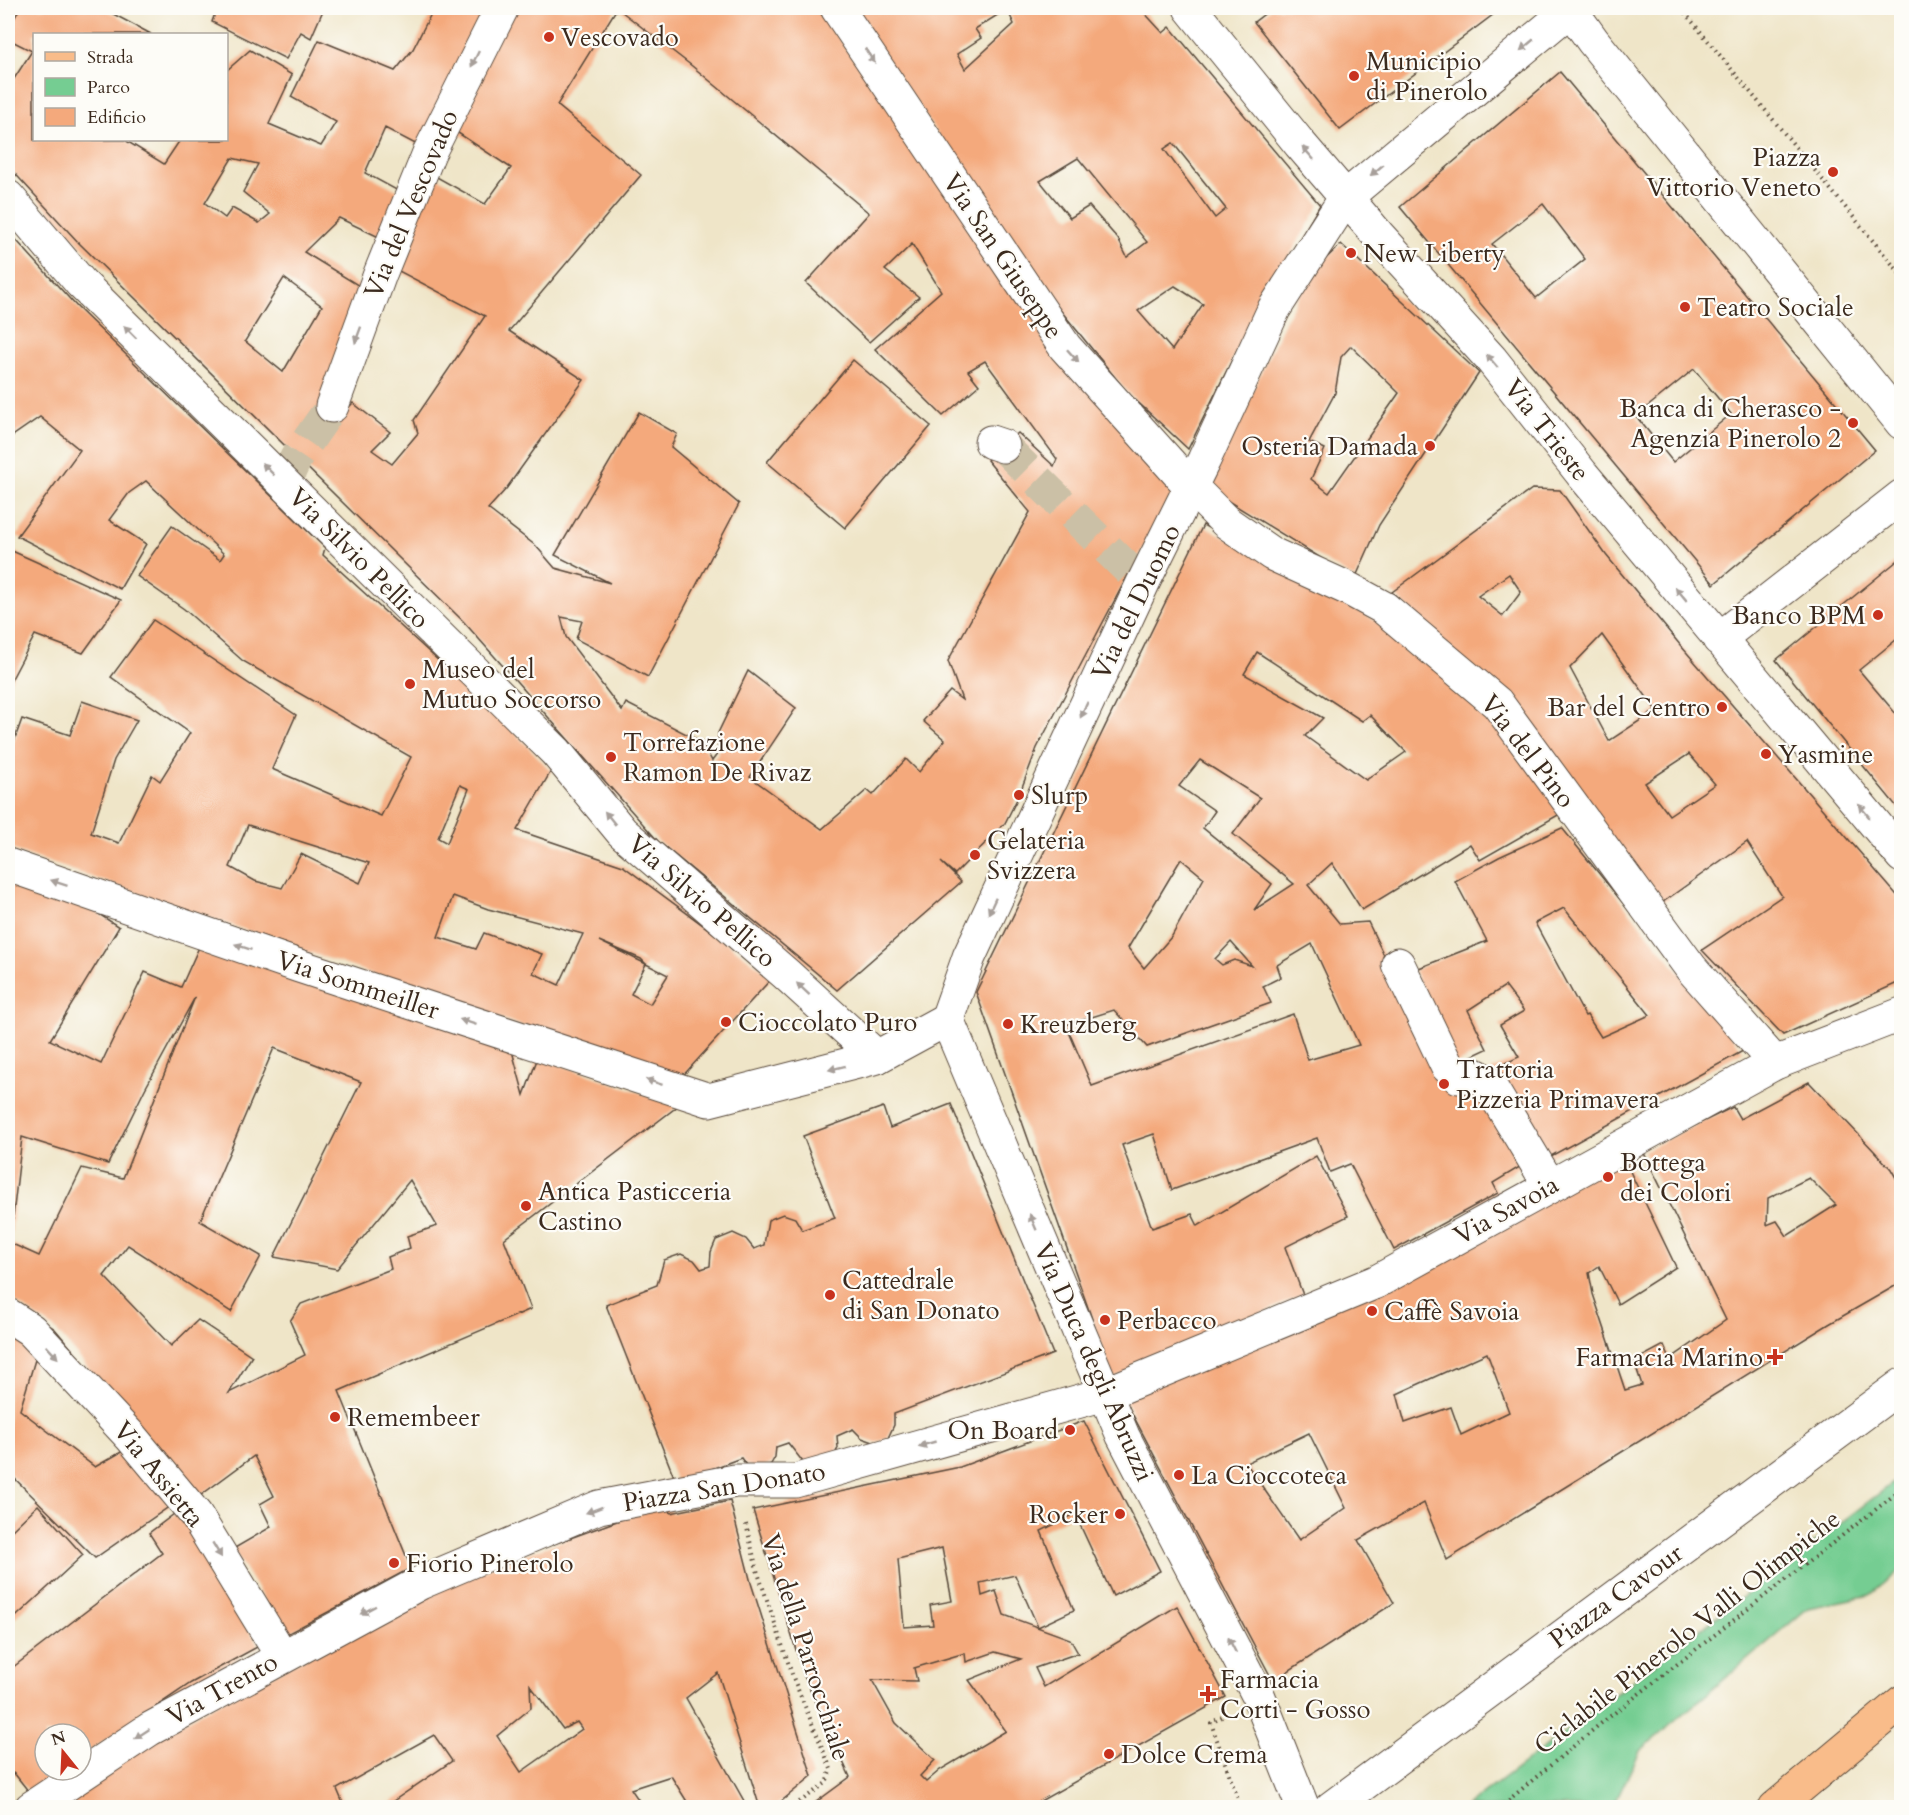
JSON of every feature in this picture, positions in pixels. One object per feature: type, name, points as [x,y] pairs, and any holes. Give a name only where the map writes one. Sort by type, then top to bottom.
[{"type":"main road","points":[[1775,1808],[1902,1702]]},
{"type":"street","name":"Via del Vescovado","points":[[332,406],[380,274],[429,153],[502,8]]},
{"type":"street","name":"Via San Giuseppe","points":[[837,8],[1065,347],[1191,487]]},
{"type":"street","name":"Via Trieste","points":[[1190,8],[1300,144],[1378,235],[1491,359],[1582,474],[1902,856]]},
{"type":"street","points":[[1346,197],[1571,8],[1593,41],[1902,423]]},
{"type":"street","name":"Via Silvio Pellico","points":[[8,197],[81,284],[556,752],[622,832],[786,974],[877,1057]]},
{"type":"street","name":"Via del Duomo","points":[[947,1019],[969,957],[1137,577],[1191,487],[1274,309],[1346,197]]},
{"type":"street","name":"Via del Pino","points":[[1191,487],[1226,522],[1272,554],[1349,589],[1384,609],[1497,703],[1691,968],[1775,1063]]},
{"type":"street","points":[[1719,639],[1902,496]]},
{"type":"street","name":"Via Sommeiller","points":[[8,865],[299,966],[709,1100],[877,1057]]},
{"type":"street","points":[[1398,964],[1447,1066],[1459,1077],[1475,1075],[1487,1081],[1550,1186]]},
{"type":"street","name":"Via Savoia","points":[[1105,1394],[1376,1282],[1775,1063],[1902,1014]]},
{"type":"street","points":[[877,1057],[947,1019]]},
{"type":"street","name":"Via Duca degli Abruzzi","points":[[947,1019],[1123,1436],[1259,1697],[1303,1808]]},
{"type":"street","name":"Via Assietta","points":[[8,1315],[31,1330],[131,1437],[196,1515],[282,1656]]},
{"type":"street","name":"Piazza Cavour","points":[[1331,1808],[1902,1385]]},
{"type":"street","name":"Piazza San Donato","points":[[420,1582],[599,1507],[735,1481],[795,1481],[1105,1394]]},
{"type":"street","name":"Via Trento","points":[[34,1807],[150,1729],[420,1582]]},
{"type":"path","points":[[1681,8],[1902,276]]},
{"type":"path","name":"Via della Parrocchiale","points":[[735,1481],[757,1570],[794,1680],[831,1769],[826,1783],[792,1808]]},
{"type":"path","name":"Ciclabile Pinerolo Valli Olimpiche","points":[[1499,1808],[1599,1725],[1902,1489]]},
{"type":"green space","points":[[1901,1477],[1901,1570],[1870,1595],[1808,1608],[1640,1751],[1613,1807],[1466,1807]]},
{"type":"building","points":[[20,8],[102,8],[149,33],[33,33],[33,141],[127,141],[164,164],[179,141],[228,141],[228,69],[250,50],[292,75],[269,124],[321,146],[336,122],[291,97],[319,40],[395,71],[413,49],[434,8],[490,8],[421,147],[385,128],[365,173],[404,194],[383,239],[339,218],[304,252],[366,290],[341,415],[353,403],[390,432],[372,450],[392,464],[418,433],[414,420],[485,316],[391,267],[428,172],[485,204],[511,168],[449,127],[514,8],[617,8],[817,8],[1177,491],[1130,571],[1037,748],[1019,795],[1005,823],[955,874],[941,862],[961,882],[837,990],[658,841],[463,621],[79,243],[8,166],[8,88],[32,51],[8,39],[8,30]],"holes":[[[617,8],[692,66],[869,213],[806,283],[869,342],[919,297],[885,270],[912,244],[941,291],[875,349],[943,416],[979,385],[968,371],[985,361],[1057,459],[1054,466],[1018,433],[987,460],[1030,512],[948,661],[962,700],[950,691],[923,721],[945,740],[919,772],[906,759],[873,795],[867,790],[822,829],[750,777],[796,708],[748,671],[718,733],[718,753],[712,761],[702,742],[626,703],[622,711],[566,637],[561,617],[582,621],[576,639],[648,677],[739,504],[671,447],[677,434],[639,412],[555,555],[610,583],[555,568],[536,546],[488,509],[506,489],[584,380],[509,331],[641,175],[557,105]],[[232,158],[258,164],[243,192],[270,214],[259,223],[232,208],[225,218],[205,203]],[[284,278],[322,306],[283,372],[245,341]]]},
{"type":"building","points":[[217,8],[324,8],[311,38],[301,32],[286,59],[212,22]]},
{"type":"building","points":[[852,8],[1140,8],[1163,33],[1170,27],[1320,205],[1254,315],[1188,449],[1127,392],[1040,285]],"holes":[[[1007,9],[1014,24],[965,69],[957,54],[981,38],[975,29]],[[1173,143],[1226,209],[1215,218],[1164,149]],[[1078,158],[1147,242],[1127,257],[1118,239],[1089,206],[1070,218],[1040,181]],[[1175,286],[1203,304],[1172,350],[1138,311]]]},
{"type":"building","name":"Municipio di Pinerolo","points":[[1270,8],[1502,8],[1340,130],[1254,22]]},
{"type":"building","points":[[1560,72],[1875,450],[1714,584],[1400,207]],"holes":[[[1543,204],[1585,259],[1536,298],[1492,244]],[[1694,369],[1731,414],[1673,462],[1636,416]]]},
{"type":"building","points":[[8,231],[78,308],[325,548],[323,555],[501,718],[551,771],[517,830],[623,866],[773,977],[679,1080],[8,848],[8,758],[22,719],[70,735],[82,701],[137,720],[114,760],[91,833],[119,843],[152,775],[160,781],[190,733],[111,677],[153,620],[296,715],[272,769],[381,816],[411,757],[243,661],[184,609],[137,576],[172,526],[220,560],[224,554],[146,481],[129,493],[109,520],[146,544],[120,589],[17,536],[80,450],[40,417],[8,439]],"holes":[[[460,785],[469,789],[447,843],[438,838]],[[248,825],[369,863],[360,883],[301,854],[282,888],[255,881],[230,867]],[[453,896],[488,909],[583,934],[559,985],[533,973],[542,954],[484,933],[476,949],[438,937]],[[599,941],[641,959],[646,964]],[[646,964],[668,975],[650,1004],[631,994]]]},
{"type":"building","points":[[1341,244],[1479,373],[1379,525],[1355,579],[1207,488],[1288,315],[1313,271]],"holes":[[[1351,346],[1399,393],[1329,493],[1311,479],[1325,449],[1309,442],[1335,393],[1341,357]]]},
{"type":"building","points":[[853,360],[931,426],[845,528],[767,462]]},
{"type":"building","points":[[1532,489],[1560,490],[1606,555],[1681,646],[1902,901],[1902,981],[1783,1035],[1702,950],[1782,896],[1747,842],[1656,907],[1427,627],[1392,592]],"holes":[[[1509,574],[1521,592],[1503,616],[1478,596]],[[1602,635],[1656,710],[1609,741],[1570,668]],[[1689,754],[1715,784],[1669,815],[1645,783]]]},
{"type":"building","points":[[1203,525],[1343,601],[1425,651],[1513,739],[1560,814],[1480,860],[1470,844],[1362,910],[1332,863],[1308,885],[1340,924],[1368,922],[1437,1066],[1464,1092],[1486,1093],[1528,1162],[1493,1183],[1498,1193],[1394,1250],[1350,1164],[1330,1172],[1317,1138],[1172,1190],[1154,1134],[1122,1145],[1152,1228],[1192,1214],[1198,1226],[1316,1156],[1348,1216],[1285,1247],[1303,1295],[1113,1378],[976,992]],"holes":[[[1257,652],[1362,721],[1370,715],[1406,752],[1366,780],[1305,736],[1323,718],[1244,674]],[[1200,760],[1260,798],[1233,834],[1294,884],[1254,910],[1272,884],[1203,828],[1215,811],[1179,786]],[[1181,859],[1204,878],[1172,936],[1144,968],[1128,948]],[[1231,942],[1252,966],[1234,960],[1222,965],[1215,959]],[[1312,944],[1359,1045],[1308,1060],[1293,1014],[1092,1086],[1066,1025],[1114,1010],[1147,1047],[1271,1003],[1263,986],[1281,977],[1277,965]]]},
{"type":"building","points":[[10,550],[121,600],[83,653],[35,635],[8,686],[8,556]]},
{"type":"building","points":[[1902,557],[1902,635],[1859,670],[1902,721],[1902,813],[1776,660]]},
{"type":"building","points":[[1562,828],[1743,1051],[1542,1161],[1491,1070],[1519,1057],[1500,1025],[1524,1011],[1505,986],[1468,1010],[1487,1049],[1453,1065],[1414,970],[1487,941],[1455,881],[1499,857]],"holes":[[[1564,908],[1650,1015],[1601,1037],[1587,1015],[1585,1016],[1535,923]]]},
{"type":"building","points":[[8,879],[88,907],[119,927],[50,1040],[101,1064],[145,972],[181,987],[200,945],[511,1047],[524,1095],[538,1057],[678,1106],[504,1239],[531,1309],[339,1391],[411,1568],[285,1635],[233,1549],[271,1527],[260,1504],[274,1496],[254,1456],[197,1498],[55,1329],[8,1297]],"holes":[[[195,997],[123,1178],[82,1168],[39,1256],[10,1243],[22,1137],[108,1164],[145,1089]],[[274,1048],[361,1082],[274,1257],[337,1269],[410,1180],[437,1226],[407,1236],[410,1248],[388,1257],[391,1269],[301,1304],[290,1321],[305,1355],[229,1393],[252,1356],[198,1320],[171,1346],[104,1276],[128,1245],[231,1312],[261,1256],[200,1221]]]},
{"type":"building","points":[[1809,1082],[1891,1169],[1902,1188],[1902,1282],[1829,1324],[1447,1560],[1424,1503],[1358,1540],[1394,1603],[1273,1681],[1124,1398],[1624,1159],[1676,1267],[1618,1304],[1599,1266],[1589,1273],[1593,1294],[1625,1390],[1642,1385],[1634,1361],[1664,1345],[1670,1359],[1726,1320],[1643,1151],[1733,1107],[1740,1119]],"holes":[[[1809,1178],[1836,1205],[1787,1236],[1777,1221],[1767,1225],[1768,1198]],[[1487,1353],[1509,1412],[1461,1435],[1451,1407],[1405,1423],[1397,1394]],[[1309,1433],[1346,1508],[1299,1540],[1246,1463]]]},
{"type":"building","name":"Cattedrale di San Donato","points":[[951,1104],[1053,1354],[894,1414],[894,1425],[888,1438],[876,1443],[862,1438],[853,1429],[837,1436],[838,1448],[832,1460],[803,1462],[788,1443],[776,1447],[775,1457],[771,1464],[758,1469],[746,1465],[741,1458],[676,1482],[606,1305],[657,1285],[664,1260],[681,1254],[694,1260],[701,1269],[710,1266],[711,1252],[716,1240],[733,1233],[746,1239],[754,1249],[764,1245],[768,1220],[783,1214],[795,1218],[802,1230],[835,1218],[803,1136],[883,1107],[890,1128]]},
{"type":"building","points":[[8,1329],[37,1353],[20,1410],[95,1467],[130,1447],[170,1506],[95,1558],[8,1472]]},
{"type":"building","points":[[1084,1421],[1160,1571],[1113,1596],[1075,1514],[1041,1531],[1074,1610],[1038,1627],[1015,1575],[980,1583],[982,1596],[996,1591],[1004,1615],[1070,1639],[1078,1653],[1035,1668],[1044,1687],[1177,1606],[1226,1697],[1028,1808],[808,1808],[850,1777],[804,1676],[753,1510],[960,1467]],"holes":[[[942,1548],[952,1601],[930,1605],[933,1625],[904,1627],[898,1559]],[[995,1652],[1021,1659],[969,1680],[1006,1731],[940,1770],[926,1782],[920,1776],[935,1760],[896,1723],[872,1680],[917,1681],[914,1668],[965,1653],[966,1662]]]},
{"type":"building","points":[[730,1501],[751,1583],[812,1776],[773,1808],[760,1808],[718,1673],[686,1698],[748,1808],[691,1808],[671,1776],[631,1789],[644,1808],[383,1808],[452,1761],[434,1735],[337,1789],[345,1808],[66,1808],[61,1801],[89,1782],[93,1782],[93,1779],[160,1734],[423,1596],[504,1562],[667,1503],[671,1513]],"holes":[[[530,1685],[563,1729],[577,1722],[582,1729],[521,1772],[497,1736],[531,1708]]]},
{"type":"building","points":[[38,1505],[83,1555],[8,1624],[8,1534]]},
{"type":"building","points":[[178,1511],[259,1646],[191,1683],[93,1749],[93,1722],[33,1722],[33,1782],[44,1782],[29,1792],[14,1773],[8,1779],[8,1671],[162,1553],[149,1533]]},
{"type":"building","points":[[1902,1798],[1902,1808],[1890,1808]]},
{"type":"tunnel","points":[[284,484],[296,458],[332,406]]},
{"type":"tunnel","points":[[1003,446],[1130,571]]},
{"type":"place","name":"Vescovado","points":[[549,37]]},
{"type":"place","name":"Municipio di Pinerolo","points":[[1354,76]]},
{"type":"place","name":"Piazza Vittorio Veneto","points":[[1833,172]]},
{"type":"place","name":"New Liberty","points":[[1351,253]]},
{"type":"place","name":"Teatro Sociale","points":[[1685,307]]},
{"type":"place","name":"Banca di Cherasco - Agenzia Pinerolo 2","points":[[1853,423]]},
{"type":"place","name":"Osteria Damada","points":[[1430,446]]},
{"type":"place","name":"Banco BPM","points":[[1878,615]]},
{"type":"place","name":"Museo del Mutuo Soccorso","points":[[410,684]]},
{"type":"place","name":"Bar del Centro","points":[[1722,707]]},
{"type":"place","name":"Yasmine","points":[[1766,754]]},
{"type":"place","name":"Torrefazione Ramon De Rivaz","points":[[611,757]]},
{"type":"place","name":"Slurp","points":[[1019,795]]},
{"type":"place","name":"Gelateria Svizzera","points":[[975,855]]},
{"type":"place","name":"Cioccolato Puro","points":[[726,1022]]},
{"type":"place","name":"Kreuzberg","points":[[1008,1024]]},
{"type":"place","name":"Trattoria Pizzeria Primavera","points":[[1444,1084]]},
{"type":"place","name":"Bottega dei Colori","points":[[1608,1177]]},
{"type":"place","name":"Antica Pasticceria Castino","points":[[526,1206]]},
{"type":"place","name":"Cattedrale di San Donato","points":[[830,1295]]},
{"type":"place","name":"Caffè Savoia","points":[[1372,1311]]},
{"type":"place","name":"Perbacco","points":[[1105,1320]]},
{"type":"place","name":"Farmacia Marino","points":[[1775,1357]]},
{"type":"place","name":"Remembeer","points":[[335,1417]]},
{"type":"place","name":"On Board","points":[[1070,1430]]},
{"type":"place","name":"La Cioccoteca","points":[[1179,1475]]},
{"type":"place","name":"Rocker","points":[[1120,1514]]},
{"type":"place","name":"Fiorio Pinerolo","points":[[394,1563]]},
{"type":"place","name":"Farmacia Corti - Gosso","points":[[1208,1694]]},
{"type":"place","name":"Dolce Crema","points":[[1109,1754]]}]
